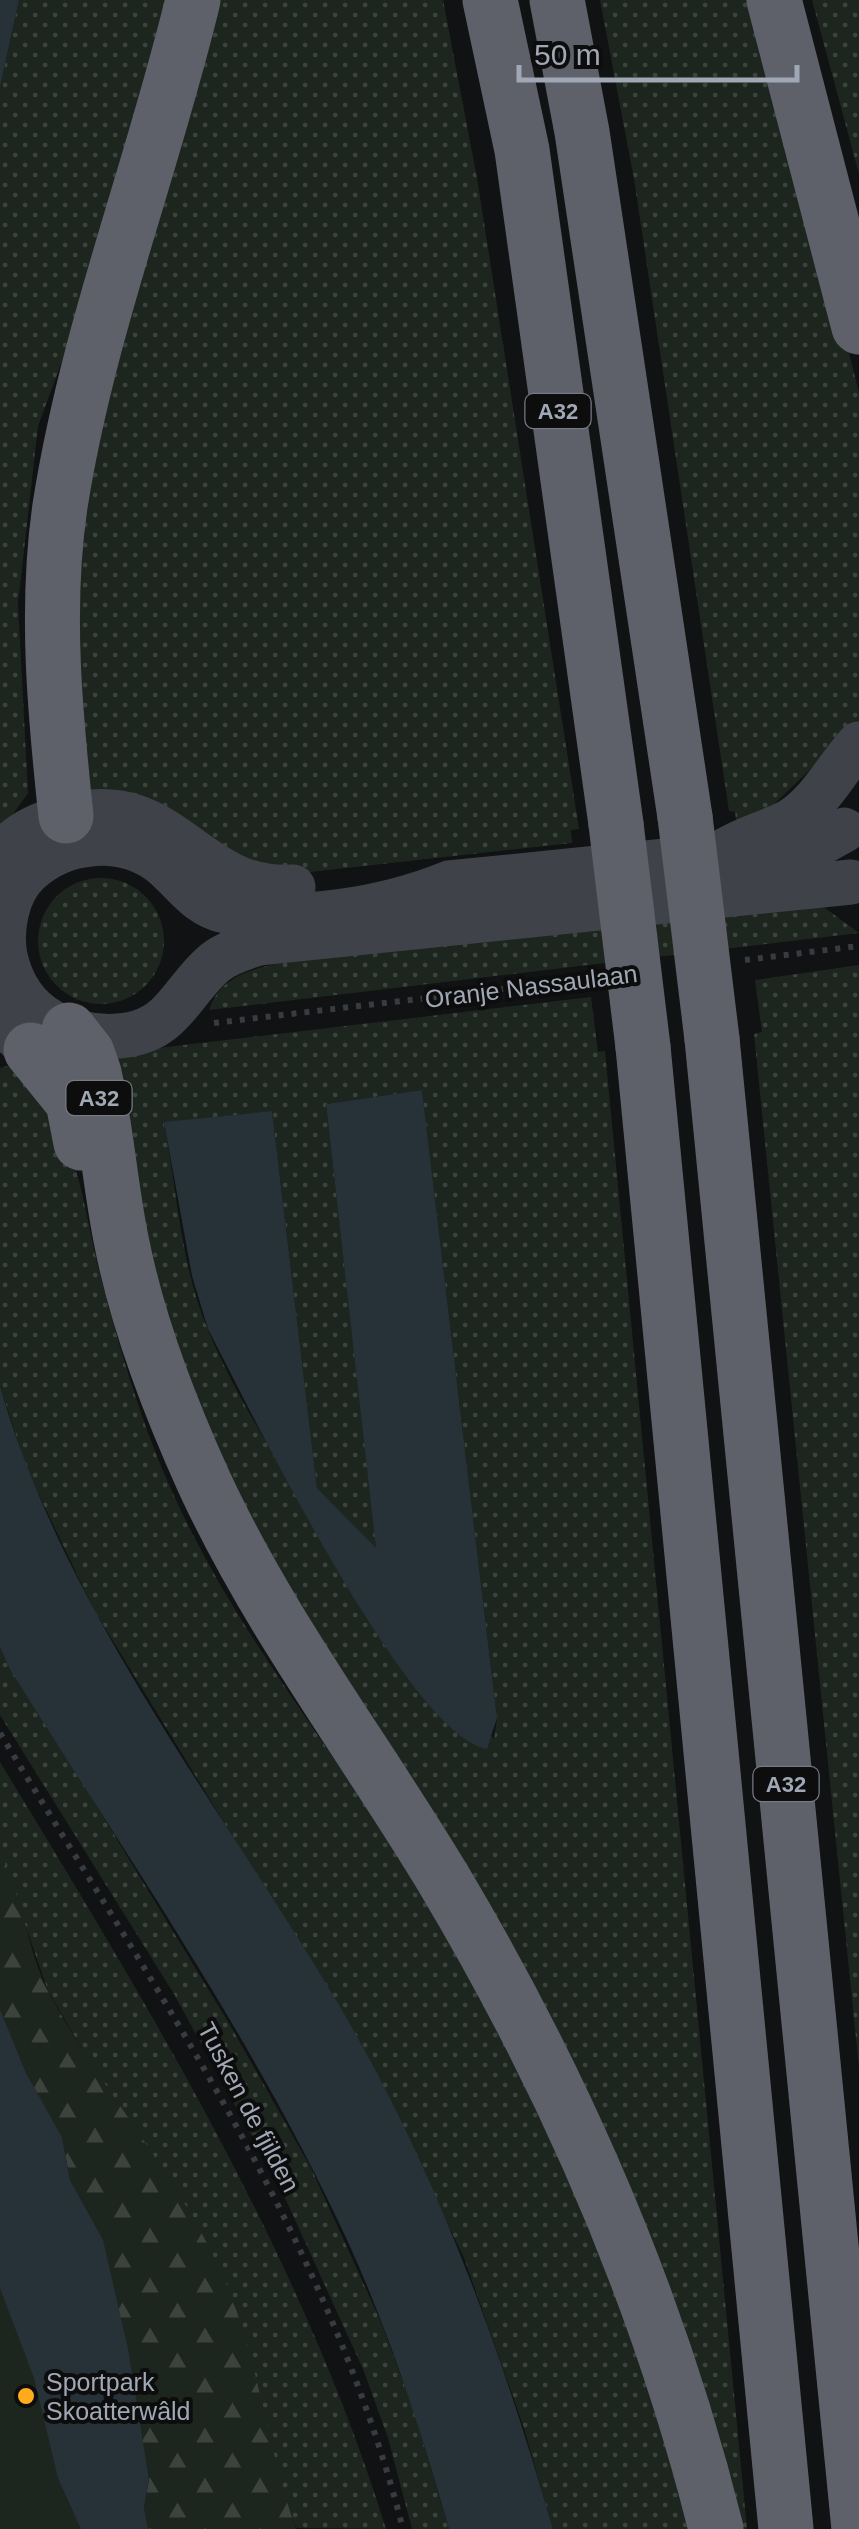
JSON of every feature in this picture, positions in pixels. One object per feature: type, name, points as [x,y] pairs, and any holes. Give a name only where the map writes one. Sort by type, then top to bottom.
[{"type":"highway","points":[[44,836],[34,683],[54,660],[56,552],[74,438],[96,336],[193,0]]},
{"type":"highway","name":"A32","points":[[490,0],[522,150],[616,824],[643,1047],[786,2529]]},
{"type":"highway","name":"A32","points":[[557,0],[700,837],[712,1039],[859,2529]]},
{"type":"highway","points":[[774,0],[859,327]]},
{"type":"highway","name":"A32","points":[[33,1034],[87,1053],[94,1073],[132,1288],[203,1478],[288,1636],[442,1878],[545,2061],[632,2263],[691,2435],[716,2529]]},
{"type":"main road","points":[[843,803],[802,852],[765,862],[700,837],[449,883],[411,898],[304,913],[226,911],[219,892],[169,830],[147,820],[100,810],[44,836],[34,866],[18,882],[8,903],[2,955],[20,994],[36,1011],[33,1034],[110,1037],[162,1021],[209,968],[258,943],[855,888],[846,867],[843,803],[859,744]]},
{"type":"path","points":[[743,960],[859,946]]},
{"type":"path","name":"Oranje Nassaulaan","points":[[203,1024],[608,977]]},
{"type":"path","name":"Tusken de fjilden","points":[[0,1733],[169,2004],[250,2147],[353,2366],[403,2529]]},
{"type":"green space","points":[[19,0],[176,0],[81,310],[38,426],[18,604],[28,793],[0,832],[0,87]]},
{"type":"green space","points":[[206,0],[443,0],[477,178],[579,829],[571,830],[572,843],[283,875],[78,794],[74,519]]},
{"type":"green space","points":[[600,0],[761,0],[859,393],[859,723],[772,806],[736,820],[735,812],[729,811],[634,179]]},
{"type":"green space","points":[[812,0],[859,0],[859,174]]},
{"type":"green space","points":[[101,878],[125,883],[146,896],[159,917],[164,941],[159,965],[146,986],[125,999],[101,1004],[77,999],[56,986],[43,965],[38,941],[43,917],[56,896],[77,883]]},
{"type":"green space","points":[[802,902],[825,908],[859,933],[209,1010],[227,983],[276,964]]},
{"type":"green space","points":[[859,965],[859,2068],[754,1034],[762,1032],[755,980]]},
{"type":"green space","points":[[591,997],[598,1052],[605,1051],[747,2529],[728,2529],[660,2301],[279,1592],[166,1353],[116,1053]],"holes":[[[422,1090],[497,1718],[494,1739],[337,1544],[266,1441],[235,1386],[199,1306],[181,1228],[164,1123],[272,1111],[317,1488],[377,1550],[326,1104]]]},
{"type":"green space","points":[[14,1064],[35,1084],[65,1136],[129,1377],[161,1466],[186,1520],[244,1623],[408,1870],[507,2038],[542,2107],[615,2284],[688,2529],[553,2529],[523,2425],[464,2258],[370,2061],[94,1610],[28,1472],[0,1386],[0,1068]]},
{"type":"green space","points":[[0,1647],[230,2025],[311,2168],[381,2322],[413,2409],[449,2529],[412,2529],[388,2438],[363,2369],[281,2189],[174,1994],[0,1715]]},
{"type":"green space","points":[[0,1762],[165,2040],[266,2230],[351,2427],[386,2529],[296,2528],[168,2177],[108,2093],[48,1991],[0,1852]]},
{"type":"green space","points":[[0,1852],[50,1995],[187,2207],[225,2281],[246,2342],[296,2529],[148,2529],[144,2507],[149,2480],[103,2241],[70,2180],[62,2137],[26,2073],[0,2009]]},
{"type":"green space","name":"Sportpark Skoatterwâld","points":[[0,2264],[106,2529],[0,2529]]},
{"type":"shaded area","points":[[0,0],[19,0],[0,87]]},
{"type":"shaded area","points":[[422,1090],[497,1718],[487,1749],[454,1730],[416,1689],[375,1631],[293,1493],[208,1329],[192,1276],[164,1122],[272,1111],[317,1488],[376,1548],[326,1104]]},
{"type":"shaded area","points":[[0,1386],[28,1468],[103,1626],[336,2000],[404,2126],[487,2324],[553,2529],[449,2529],[378,2312],[312,2168],[232,2022],[11,1671],[0,1647]]},
{"type":"shaded area","points":[[0,2009],[26,2073],[62,2137],[70,2180],[103,2240],[128,2349],[149,2480],[144,2507],[148,2529],[81,2529],[58,2478],[34,2378],[0,2288]]},
{"type":"place","name":"Sportpark Skoatterwâld","points":[[26,2396]]}]
